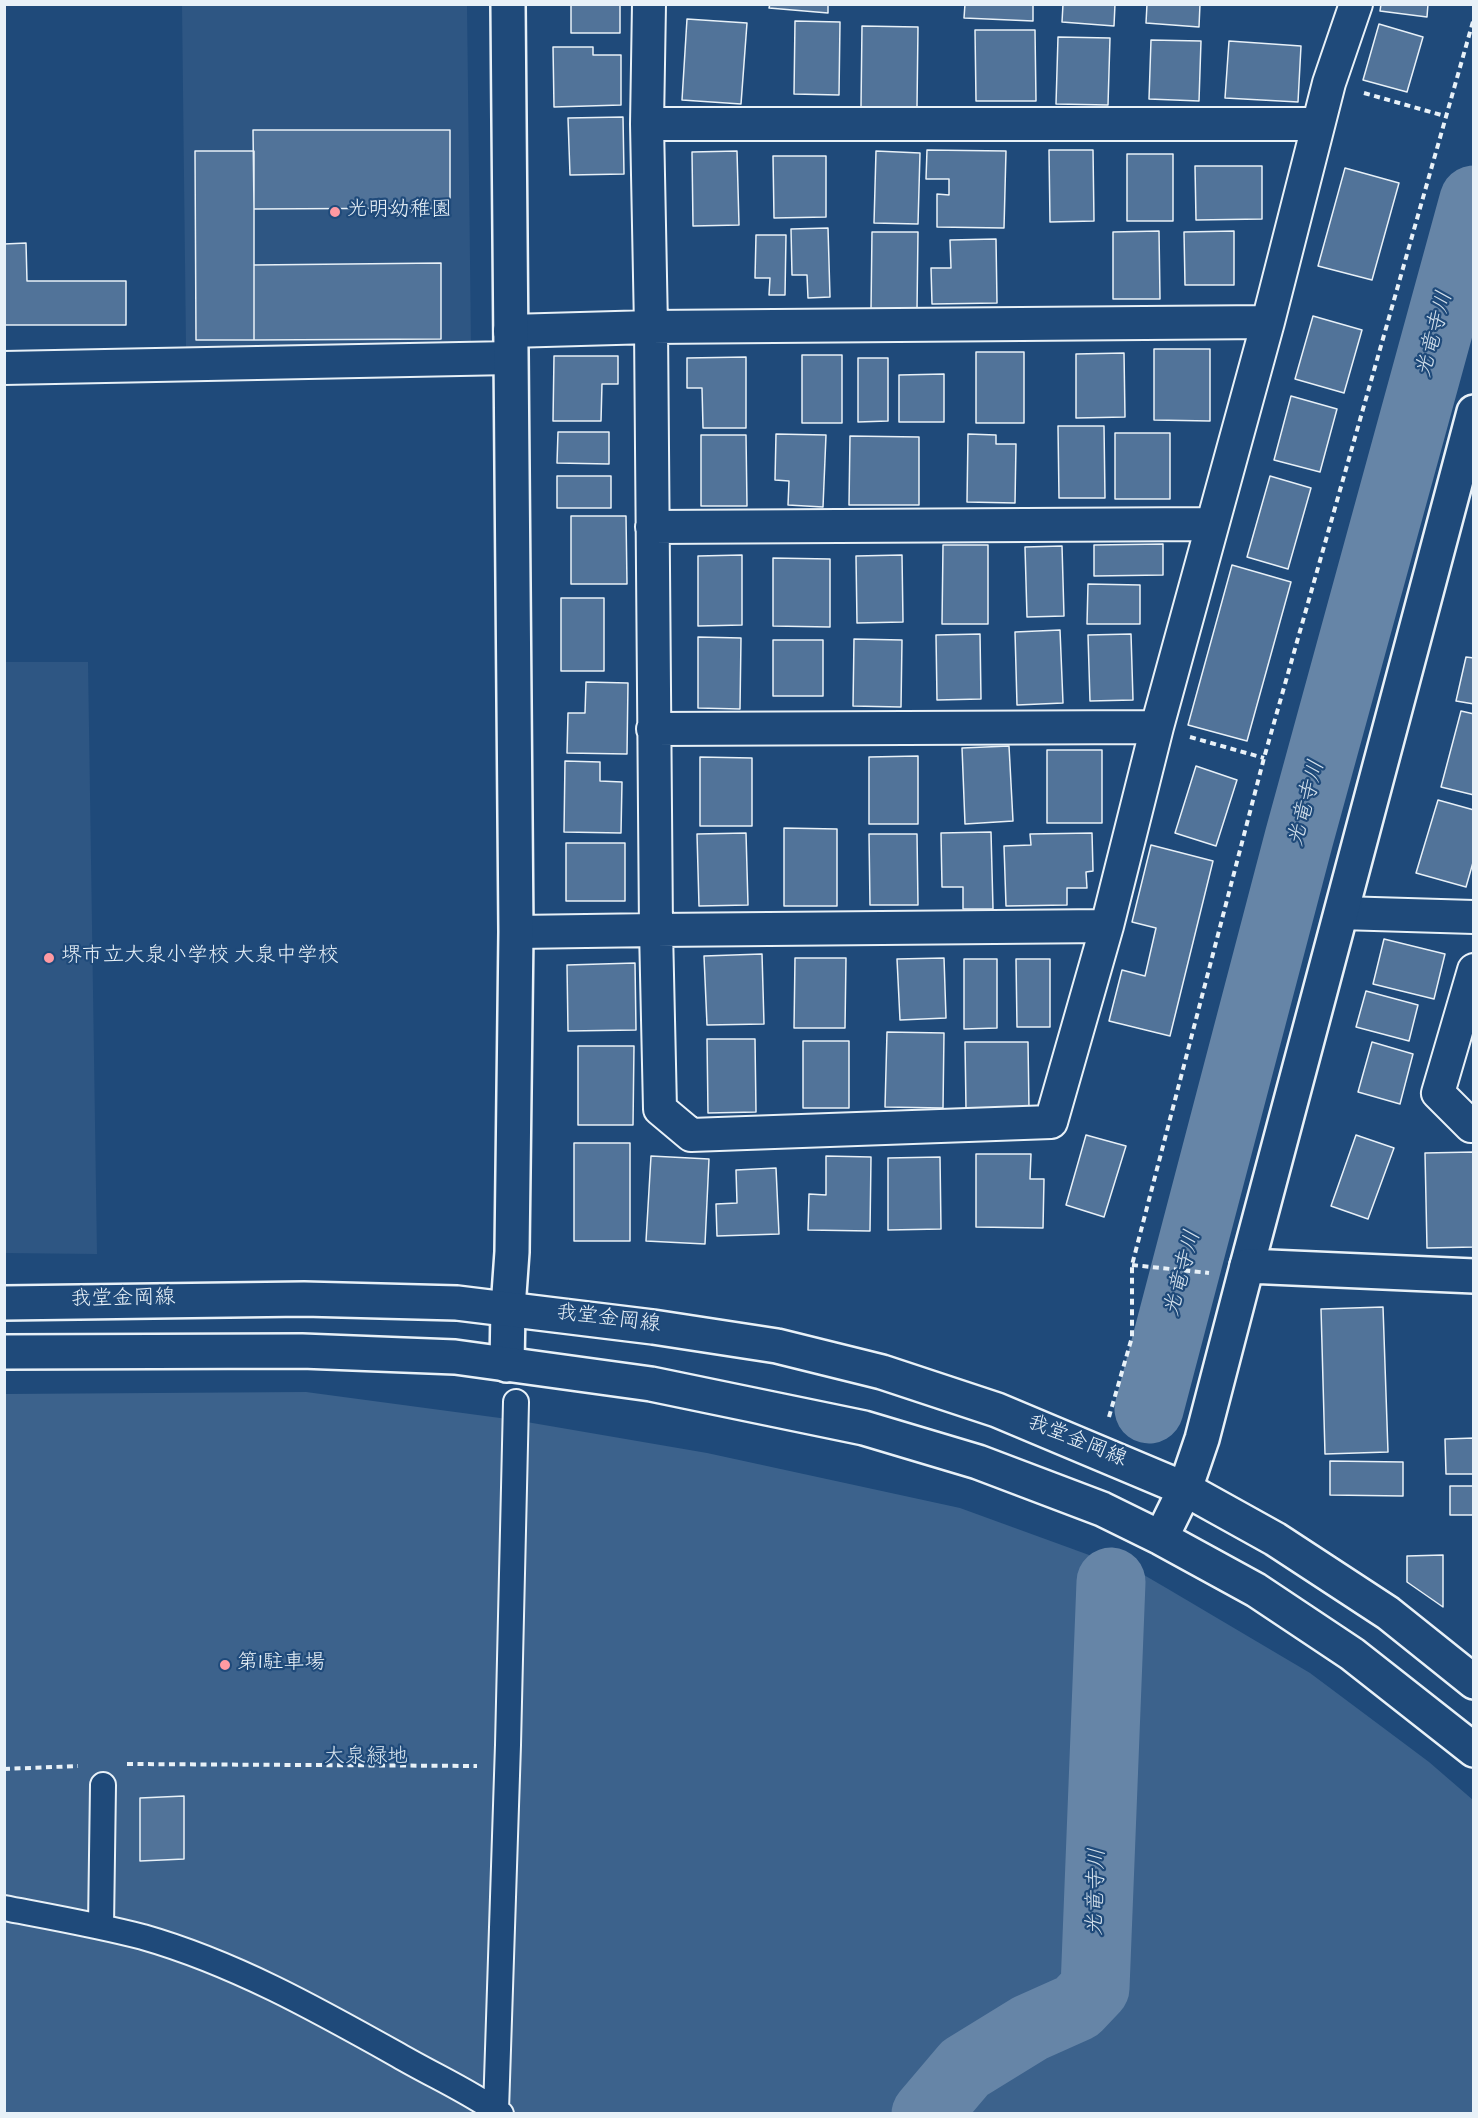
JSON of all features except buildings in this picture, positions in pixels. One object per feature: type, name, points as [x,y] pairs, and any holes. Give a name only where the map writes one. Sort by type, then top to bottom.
[{"type":"main road","points":[[507,1365],[512,1252],[516,932],[508,4]]},
{"type":"main road","points":[[1161,1538],[1185,1489],[1202,1439],[1473,412]]},
{"type":"main road","points":[[1247,1266],[1473,1276]]},
{"type":"main road","name":"我堂金岡線","points":[[4,1303],[304,1299],[457,1303],[508,1308],[777,1346],[882,1372],[997,1410],[1185,1489],[1275,1539],[1388,1613],[1473,1682]]},
{"type":"main road","points":[[4,1352],[302,1351],[456,1357],[651,1384],[864,1428],[978,1462],[1102,1509],[1161,1538],[1256,1590],[1352,1654],[1473,1750]]},
{"type":"street","points":[[649,4],[647,124],[651,327],[653,729],[660,1109],[691,1135],[1051,1122],[1107,926],[1157,727],[1268,322],[1329,83],[1356,4]]},
{"type":"street","points":[[647,124],[1318,124]]},
{"type":"street","points":[[4,368],[511,345],[651,327],[1268,322]]},
{"type":"street","points":[[652,527],[1212,524]]},
{"type":"street","points":[[653,729],[1157,727]]},
{"type":"street","points":[[1341,913],[1473,917]]},
{"type":"street","points":[[516,932],[1107,926]]},
{"type":"street","points":[[1473,970],[1438,1093],[1473,1126]]},
{"type":"street","points":[[4,1908],[101,1926],[145,1938],[262,1982],[330,2016],[499,2112],[516,1402]]},
{"type":"street","points":[[101,1926],[102,1785]]},
{"type":"path","points":[[1107,1422],[1132,1337],[1132,1265],[1264,758],[1473,18]]},
{"type":"path","points":[[1329,83],[1444,116]]},
{"type":"path","points":[[1157,727],[1264,758]]},
{"type":"path","points":[[1132,1265],[1213,1273]]},
{"type":"path","points":[[125,1764],[507,1766]]},
{"type":"path","points":[[4,1768],[81,1766]]},
{"type":"shaded area","points":[[182,5],[467,5],[471,345],[186,348]]},
{"type":"shaded area","name":"堺市立大泉小学校 大泉中学校","points":[[5,662],[88,662],[97,1254],[5,1253]]},
{"type":"green space","name":"大泉緑地","points":[[306,1392],[515,1420],[707,1453],[960,1508],[1144,1575],[1310,1673],[1429,1762],[1473,1800],[1473,2113],[5,2114],[5,1394]]},
{"type":"waterway","name":"光竜寺川","points":[[1149,1409],[1299,838],[1474,200]]},
{"type":"waterway","name":"光竜寺川","points":[[926,2114],[965,2068],[1030,2028],[1077,2007],[1095,1988],[1111,1582]]},
{"type":"place","name":"光明幼稚園","points":[[335,212]]},
{"type":"place","name":"堺市立大泉小学校 大泉中学校","points":[[49,958]]},
{"type":"place","name":"第1駐車場","points":[[225,1665]]}]
